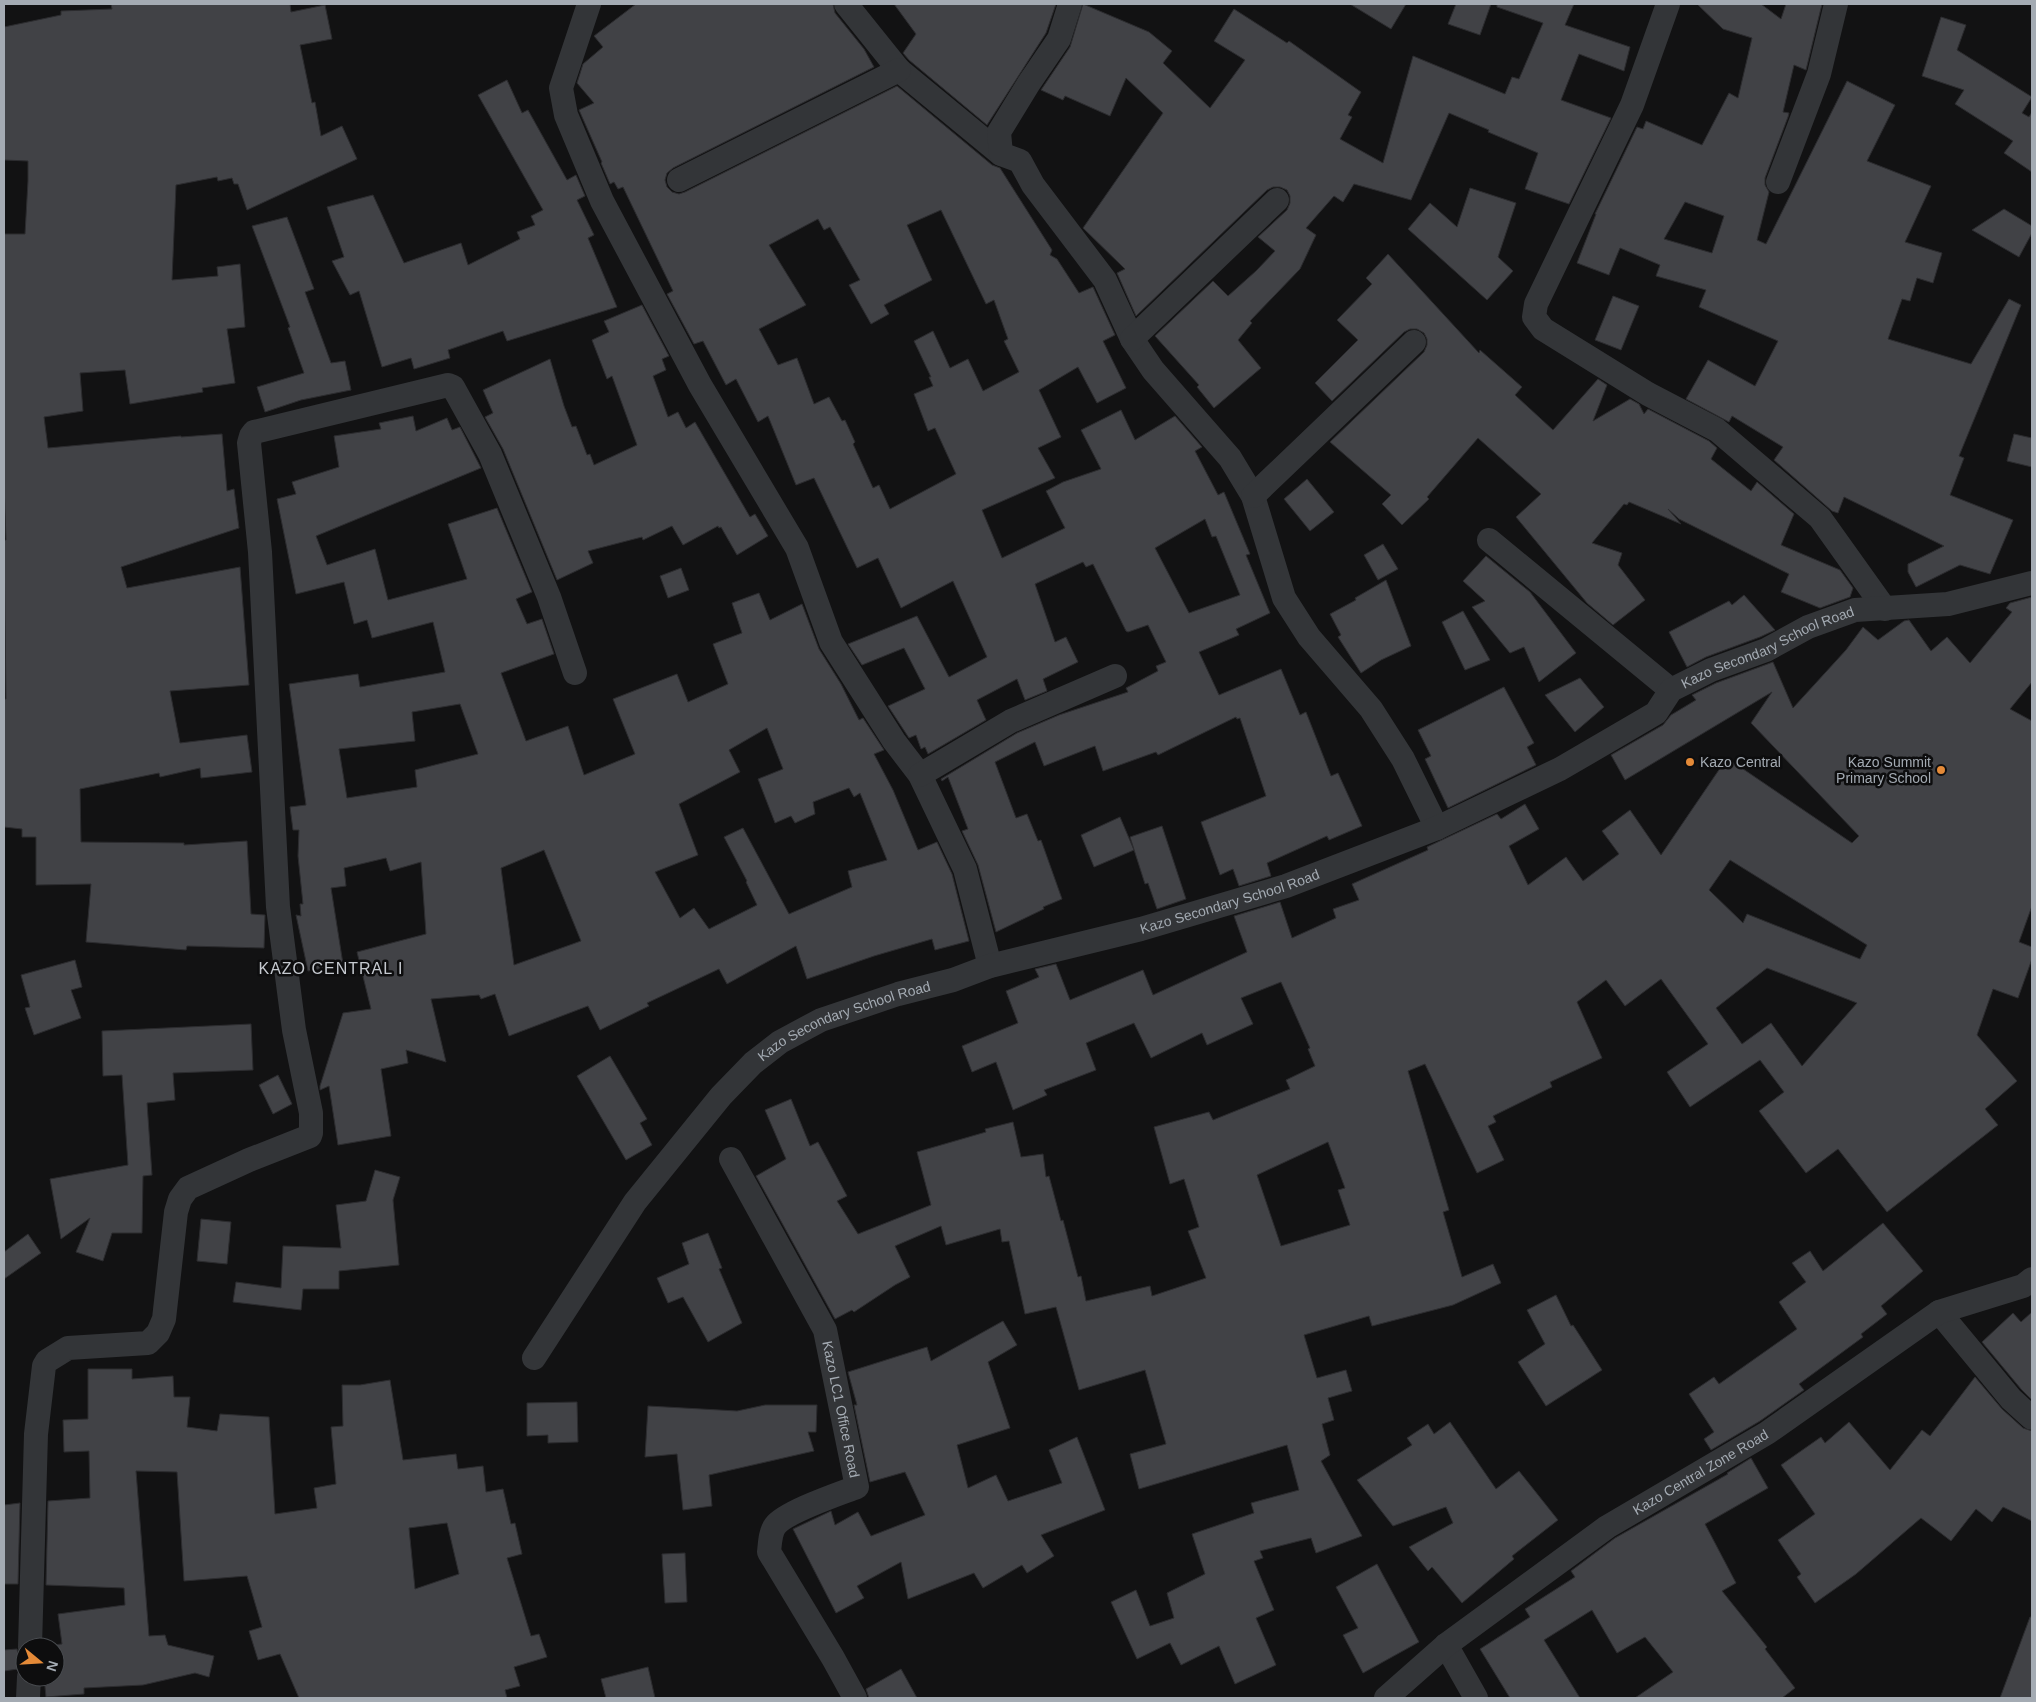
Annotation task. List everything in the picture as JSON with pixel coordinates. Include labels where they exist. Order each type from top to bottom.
[{"type":"street","points":[[588,4],[562,88],[566,115],[602,201],[700,385],[797,548],[831,642],[894,741],[920,775],[965,869],[990,966]]},
{"type":"street","points":[[846,4],[899,70],[1001,154],[1020,161],[1033,185],[1105,280],[1132,340],[1153,370],[1230,458],[1253,496],[1284,598],[1310,637],[1371,709],[1403,759],[1437,828]]},
{"type":"street","points":[[1001,154],[1000,132],[1059,38],[1070,4]]},
{"type":"street","points":[[1668,4],[1632,105],[1536,304],[1534,317],[1543,329],[1648,394],[1717,430],[1820,518],[1885,608]]},
{"type":"street","points":[[1778,182],[1819,74],[1836,4]]},
{"type":"street","points":[[679,180],[899,70]]},
{"type":"street","points":[[1132,340],[1277,200]]},
{"type":"street","points":[[1253,496],[1414,342]]},
{"type":"street","points":[[30,1637],[36,1434],[44,1366],[47,1361],[68,1348],[148,1343],[158,1333],[164,1319],[176,1212],[180,1199],[188,1188],[249,1160],[310,1136],[311,1113],[294,1030],[278,907],[260,562],[249,443],[251,436],[254,432],[286,424],[448,385],[453,387],[490,454],[549,597],[575,674]]},
{"type":"street","points":[[1489,540],[1671,690]]},
{"type":"street","name":"Kazo Secondary School Road","points":[[534,1358],[635,1202],[722,1096],[753,1064],[780,1042],[821,1020],[898,994],[953,980],[990,966],[1141,929],[1286,886],[1437,828],[1560,769],[1648,718],[1656,713],[1671,690],[1711,670],[1766,650],[1808,627],[1855,610],[1948,604],[2032,583]]},
{"type":"street","points":[[920,775],[1011,721],[1115,676]]},
{"type":"street","name":"Kazo LC1 Office Road","points":[[731,1159],[825,1330],[857,1487],[786,1516],[775,1526],[770,1539],[769,1552],[855,1698]]},
{"type":"street","name":"Kazo Central Zone Road","points":[[1386,1698],[1446,1646],[1607,1527],[1767,1433],[1939,1312],[2023,1286],[2032,1279]]},
{"type":"street","points":[[1939,1312],[2011,1399],[2032,1418]]},
{"type":"street","points":[[1446,1646],[1476,1698]]},
{"type":"building","points":[[111,4],[290,4],[291,12],[325,5],[332,39],[300,45],[312,103],[315,102],[321,136],[342,126],[357,159],[247,210],[238,184],[234,184],[232,178],[218,181],[217,177],[176,185],[172,280],[218,276],[217,267],[240,264],[245,327],[227,329],[235,383],[202,388],[203,392],[130,404],[125,370],[80,373],[83,411],[44,417],[48,448],[222,434],[227,491],[234,489],[239,528],[121,567],[127,588],[240,567],[249,685],[170,691],[180,743],[247,735],[252,772],[201,778],[200,768],[160,777],[159,773],[80,789],[81,842],[184,843],[184,845],[247,841],[251,914],[265,915],[264,948],[187,946],[186,950],[86,942],[91,884],[36,885],[36,837],[22,837],[22,829],[4,827],[4,699],[6,699],[4,540],[6,540],[4,484],[4,234],[25,234],[28,161],[4,160],[4,27],[61,15],[61,11],[112,9]]},
{"type":"building","points":[[636,4],[833,4],[835,13],[864,49],[874,67],[673,168],[667,173],[665,180],[667,187],[672,192],[679,194],[685,192],[897,86],[992,165],[1000,168],[1052,250],[1050,255],[1057,259],[1079,293],[1093,287],[1115,335],[1103,341],[1126,388],[1097,403],[1078,367],[1039,390],[1061,437],[1038,448],[1055,478],[982,510],[1002,558],[1065,528],[1046,491],[1063,482],[1101,469],[1081,430],[1121,410],[1135,440],[1175,416],[1202,447],[1195,451],[1218,495],[1224,492],[1250,554],[1246,555],[1270,613],[1236,629],[1239,635],[1199,652],[1219,695],[1281,669],[1300,715],[1306,712],[1331,776],[1338,773],[1362,826],[1329,840],[1327,836],[1267,863],[1271,876],[1239,886],[1233,869],[1220,875],[1201,822],[1266,796],[1240,718],[1237,719],[1236,717],[1158,755],[1156,752],[1103,771],[1095,746],[1044,766],[1035,742],[995,762],[1016,818],[1027,814],[1038,841],[1041,840],[1062,899],[996,932],[978,865],[962,831],[968,829],[948,777],[942,781],[941,779],[1017,733],[1059,715],[1128,692],[1126,688],[1158,671],[1156,666],[1166,662],[1148,625],[1126,631],[1093,564],[1086,567],[1083,562],[1035,584],[1055,642],[1066,637],[1078,662],[1043,679],[1047,691],[1025,700],[1017,679],[977,700],[986,720],[928,754],[925,747],[921,749],[916,735],[909,738],[888,706],[925,689],[904,648],[862,665],[848,644],[917,616],[949,677],[987,657],[953,581],[901,608],[878,558],[857,568],[814,478],[796,485],[768,416],[758,422],[736,379],[726,385],[703,341],[694,344],[667,294],[673,291],[623,187],[618,189],[614,182],[610,184],[579,110],[594,103],[577,83],[583,64],[603,47],[594,36]],"holes":[[[941,210],[986,304],[994,300],[1008,339],[1004,341],[1019,372],[983,391],[968,359],[950,368],[933,331],[914,341],[931,377],[929,377],[933,386],[914,394],[928,431],[935,428],[956,474],[890,509],[879,485],[873,488],[853,444],[855,442],[845,420],[842,421],[829,397],[814,404],[797,358],[778,365],[759,329],[806,305],[769,245],[818,219],[824,230],[830,227],[860,280],[849,285],[871,324],[889,314],[884,305],[932,280],[907,225]],[[1205,519],[1212,537],[1216,536],[1240,595],[1189,613],[1155,548]]]},
{"type":"building","points":[[894,4],[1056,4],[1046,33],[987,125],[903,53],[916,34]]},
{"type":"building","points":[[1083,4],[1149,32],[1172,51],[1163,63],[1210,108],[1245,60],[1214,41],[1234,9],[1287,43],[1289,41],[1361,92],[1348,115],[1352,117],[1340,139],[1383,163],[1413,56],[1505,94],[1512,77],[1519,79],[1543,23],[1497,7],[1497,4],[1574,4],[1565,25],[1630,47],[1624,71],[1579,54],[1561,100],[1611,118],[1569,204],[1525,189],[1538,153],[1449,113],[1411,200],[1354,184],[1343,202],[1334,196],[1306,228],[1316,235],[1300,269],[1250,321],[1252,323],[1238,340],[1261,368],[1214,408],[1197,387],[1199,385],[1155,336],[1213,281],[1228,296],[1256,271],[1275,251],[1258,237],[1287,210],[1290,196],[1287,190],[1280,187],[1273,187],[1267,190],[1136,316],[1117,273],[1125,269],[1083,228],[1163,113],[1126,78],[1110,116],[1065,96],[1063,100],[1041,90],[1070,47]]},
{"type":"building","points":[[1350,4],[1406,4],[1391,29]]},
{"type":"building","points":[[1456,4],[1491,4],[1480,35],[1448,24]]},
{"type":"building","points":[[1697,4],[1761,4],[1781,19],[1786,4],[1822,4],[1806,70],[1794,65],[1783,112],[1789,113],[1765,178],[1765,185],[1769,192],[1757,240],[1766,244],[1847,81],[1895,105],[1867,161],[1931,186],[1905,242],[1942,253],[1933,283],[1917,278],[1910,301],[1902,299],[1888,339],[1971,364],[2009,299],[2021,305],[1959,456],[1964,458],[1950,495],[2013,520],[1990,574],[1960,565],[1916,587],[1908,572],[1908,564],[1944,546],[1844,497],[1838,513],[1832,511],[1774,460],[1783,447],[1732,416],[1729,422],[1686,399],[1708,360],[1755,386],[1778,341],[1699,307],[1706,290],[1656,276],[1660,265],[1620,248],[1609,275],[1577,263],[1595,214],[1637,127],[1643,129],[1646,121],[1702,145],[1729,93],[1738,98],[1752,38],[1723,29]],"holes":[[[1685,202],[1724,216],[1712,253],[1664,239]]]},
{"type":"building","points":[[1941,17],[1966,25],[1957,50],[2032,97],[2022,113],[2029,117],[2032,112],[2032,172],[2004,153],[2013,141],[1955,104],[1964,90],[1922,76]]},
{"type":"building","points":[[507,80],[522,113],[528,110],[567,180],[576,175],[585,196],[577,200],[594,235],[588,238],[617,307],[507,341],[503,331],[448,350],[450,358],[414,369],[411,358],[382,367],[359,291],[350,295],[332,261],[344,257],[327,207],[373,195],[404,263],[461,243],[468,265],[520,239],[517,232],[535,225],[531,216],[543,210],[478,95]]},
{"type":"building","points":[[1470,188],[1516,203],[1498,257],[1513,271],[1487,300],[1408,229],[1430,203],[1457,227]]},
{"type":"building","points":[[2004,209],[2032,226],[2032,233],[2019,257],[1972,230]]},
{"type":"building","points":[[287,217],[314,289],[305,292],[331,363],[345,361],[351,390],[301,400],[265,412],[257,387],[304,373],[288,328],[290,327],[252,226]]},
{"type":"building","points":[[1388,254],[1479,353],[1480,350],[1522,387],[1515,395],[1553,430],[1598,379],[1607,385],[1593,421],[1630,399],[1639,404],[1644,414],[1648,409],[1709,441],[1717,448],[1711,459],[1751,491],[1757,482],[1794,514],[1781,545],[1840,570],[1853,588],[1850,597],[1820,608],[1781,592],[1789,574],[1679,519],[1668,509],[1681,524],[1629,502],[1627,505],[1624,504],[1592,543],[1622,553],[1618,565],[1645,600],[1613,625],[1587,603],[1516,517],[1541,494],[1478,438],[1427,497],[1429,499],[1402,525],[1382,504],[1391,495],[1330,442],[1424,352],[1427,339],[1424,333],[1417,329],[1410,329],[1404,332],[1332,401],[1315,383],[1358,340],[1337,320],[1372,284],[1366,278]]},
{"type":"building","points":[[1613,296],[1639,306],[1621,350],[1595,340]]},
{"type":"building","points":[[642,305],[669,356],[662,359],[666,370],[653,376],[668,417],[678,412],[686,428],[695,422],[750,517],[755,514],[768,536],[737,555],[721,527],[719,528],[718,526],[683,545],[672,526],[643,540],[642,537],[588,551],[593,563],[557,580],[503,449],[485,417],[493,413],[483,390],[550,359],[572,427],[576,426],[587,455],[590,454],[594,465],[637,445],[612,376],[607,379],[592,340],[609,332],[604,321]]},
{"type":"building","points":[[413,416],[416,431],[447,418],[452,430],[460,427],[481,468],[316,536],[327,565],[375,549],[388,600],[467,579],[448,524],[497,508],[532,592],[516,599],[527,624],[542,619],[554,654],[501,673],[526,741],[568,726],[584,775],[635,754],[613,699],[677,674],[688,702],[728,684],[713,644],[742,633],[732,603],[759,593],[770,620],[802,604],[819,649],[841,684],[859,720],[863,718],[884,750],[874,754],[893,790],[918,850],[937,842],[952,874],[969,941],[935,950],[932,939],[807,979],[796,946],[727,984],[719,969],[647,1003],[649,1006],[600,1030],[588,1006],[509,1036],[495,994],[481,999],[479,995],[431,999],[446,1062],[406,1050],[408,1063],[381,1069],[391,1136],[338,1145],[329,1086],[320,1090],[320,1086],[343,1013],[371,1009],[357,952],[426,934],[421,862],[390,871],[386,858],[344,868],[346,886],[331,888],[343,964],[308,971],[296,915],[301,916],[300,904],[303,904],[298,856],[299,830],[293,830],[290,807],[306,805],[289,684],[358,674],[360,687],[445,672],[433,622],[372,638],[367,620],[354,624],[344,582],[296,594],[277,499],[296,494],[292,482],[339,467],[334,436],[381,429],[379,423]],"holes":[[[460,704],[478,754],[415,770],[417,787],[347,798],[339,749],[415,741],[412,712]],[[767,728],[783,769],[758,779],[775,823],[791,816],[795,823],[815,814],[813,802],[849,788],[854,797],[860,793],[887,860],[848,871],[852,887],[789,914],[743,828],[724,837],[757,905],[709,929],[694,908],[680,918],[655,872],[698,855],[679,804],[740,772],[729,750]],[[544,850],[581,941],[514,965],[501,868]]]},
{"type":"building","points":[[2014,434],[2032,438],[2032,467],[2007,461]]},
{"type":"building","points":[[1307,479],[1334,512],[1310,531],[1284,499]]},
{"type":"building","points":[[1383,544],[1398,569],[1378,580],[1364,555]]},
{"type":"building","points":[[1486,556],[1530,592],[1576,653],[1539,682],[1524,647],[1510,653],[1472,607],[1485,601],[1463,581]]},
{"type":"building","points":[[681,568],[689,590],[668,598],[660,576]]},
{"type":"building","points":[[1386,580],[1411,646],[1381,660],[1361,673],[1338,637],[1341,635],[1330,614],[1356,600],[1355,598]]},
{"type":"building","points":[[1744,595],[1775,630],[1706,657],[1687,667],[1669,632],[1729,601],[1732,605]]},
{"type":"building","points":[[2032,597],[2032,682],[2010,709],[2032,721],[2032,906],[2019,942],[2032,947],[2032,959],[2018,998],[1993,989],[1977,1035],[2017,1081],[1985,1109],[1998,1125],[1887,1212],[1838,1149],[1806,1173],[1759,1111],[1784,1092],[1760,1060],[1690,1107],[1667,1072],[1708,1044],[1661,979],[1625,1006],[1606,980],[1577,1002],[1602,1058],[1550,1082],[1552,1087],[1493,1116],[1496,1122],[1488,1126],[1504,1160],[1477,1173],[1425,1064],[1408,1071],[1449,1210],[1443,1212],[1462,1277],[1493,1264],[1501,1283],[1453,1305],[1372,1326],[1369,1316],[1304,1335],[1317,1378],[1346,1370],[1352,1391],[1328,1398],[1334,1420],[1322,1424],[1330,1455],[1321,1461],[1362,1536],[1316,1553],[1311,1538],[1260,1551],[1263,1558],[1254,1561],[1274,1610],[1256,1618],[1276,1665],[1235,1684],[1219,1646],[1181,1665],[1170,1643],[1137,1659],[1111,1602],[1136,1590],[1150,1626],[1174,1618],[1167,1593],[1205,1574],[1192,1534],[1254,1513],[1251,1503],[1299,1490],[1287,1445],[1139,1489],[1130,1454],[1166,1444],[1145,1370],[1079,1390],[1056,1307],[1025,1314],[1009,1241],[1002,1242],[1000,1229],[946,1245],[941,1226],[895,1246],[910,1277],[854,1312],[852,1310],[835,1319],[756,1176],[786,1159],[765,1110],[791,1099],[810,1146],[818,1142],[847,1196],[837,1201],[858,1234],[931,1205],[917,1152],[986,1132],[985,1129],[1013,1122],[1021,1157],[1043,1154],[1046,1177],[1049,1176],[1078,1277],[1081,1276],[1086,1301],[1150,1286],[1152,1296],[1206,1278],[1188,1231],[1199,1227],[1184,1179],[1170,1184],[1154,1127],[1209,1112],[1213,1120],[1290,1089],[1286,1080],[1315,1066],[1308,1049],[1310,1048],[1281,982],[1241,998],[1253,1024],[1207,1045],[1202,1033],[1151,1058],[1134,1023],[1086,1043],[1096,1070],[1044,1090],[1047,1095],[1013,1110],[996,1062],[972,1072],[962,1046],[1018,1023],[1006,991],[1039,977],[1035,969],[1056,964],[1070,1000],[1143,970],[1153,995],[1247,952],[1234,916],[1280,902],[1292,938],[1336,918],[1333,909],[1359,900],[1352,884],[1428,850],[1427,847],[1497,814],[1501,819],[1525,804],[1539,829],[1509,846],[1528,885],[1566,857],[1583,881],[1619,854],[1602,831],[1630,810],[1661,855],[1727,758],[1852,843],[1859,836],[1751,723],[1772,692],[1625,780],[1611,755],[1663,725],[1671,715],[1696,700],[1692,695],[1716,683],[1773,662],[1793,708],[1846,650],[1863,627],[1878,640],[1904,621],[1909,620],[1931,651],[1947,637],[1970,663],[2012,612],[2006,608],[2010,603]],"holes":[[[1730,860],[1867,945],[1860,959],[1747,914],[1743,923],[1709,890]],[[1767,968],[1857,1003],[1802,1066],[1771,1023],[1742,1044],[1716,1008]],[[1328,1142],[1345,1188],[1338,1190],[1350,1225],[1281,1246],[1257,1175]]]},
{"type":"building","points":[[1463,611],[1490,660],[1465,670],[1442,622]]},
{"type":"building","points":[[1580,678],[1604,707],[1575,732],[1545,695]]},
{"type":"building","points":[[1504,687],[1534,743],[1527,747],[1536,765],[1448,808],[1425,759],[1431,756],[1418,730]]},
{"type":"building","points":[[1120,817],[1134,850],[1094,867],[1081,835]]},
{"type":"building","points":[[1162,826],[1186,899],[1157,909],[1148,883],[1145,884],[1130,837]]},
{"type":"building","points":[[75,960],[82,987],[71,990],[81,1018],[34,1035],[25,1008],[30,1007],[21,975]]},
{"type":"building","points":[[251,1024],[253,1070],[173,1073],[175,1100],[147,1103],[152,1175],[143,1176],[142,1233],[112,1233],[103,1261],[76,1252],[90,1218],[61,1239],[50,1179],[128,1165],[122,1075],[103,1076],[102,1031]]},
{"type":"building","points":[[610,1056],[647,1119],[640,1123],[652,1145],[626,1160],[577,1076]]},
{"type":"building","points":[[278,1075],[292,1104],[273,1114],[259,1085]]},
{"type":"building","points":[[375,1170],[400,1177],[393,1200],[399,1265],[339,1271],[339,1289],[303,1289],[301,1310],[233,1302],[236,1282],[281,1288],[283,1246],[341,1248],[336,1205],[366,1201]]},
{"type":"building","points":[[201,1219],[231,1222],[227,1264],[197,1261]]},
{"type":"building","points":[[1883,1223],[1923,1271],[1881,1306],[1887,1314],[1861,1334],[1863,1337],[1799,1384],[1804,1390],[1760,1421],[1711,1450],[1704,1439],[1714,1432],[1689,1394],[1714,1377],[1719,1384],[1797,1329],[1779,1302],[1806,1282],[1792,1263],[1810,1251],[1823,1271]]},
{"type":"building","points":[[708,1233],[722,1268],[719,1269],[742,1323],[708,1342],[683,1297],[668,1303],[657,1278],[689,1264],[682,1243]]},
{"type":"building","points":[[28,1234],[41,1253],[4,1279],[4,1252]]},
{"type":"building","points":[[1556,1295],[1571,1326],[1573,1325],[1602,1370],[1546,1406],[1518,1362],[1545,1344],[1527,1310]]},
{"type":"building","points":[[2032,1312],[2032,1400],[1982,1342],[2013,1313],[2021,1322]]},
{"type":"building","points":[[1003,1321],[1017,1345],[988,1362],[1010,1428],[957,1445],[968,1488],[996,1475],[1008,1501],[1062,1483],[1049,1450],[1077,1437],[1105,1510],[1041,1535],[1054,1556],[1027,1573],[1022,1565],[983,1588],[974,1573],[908,1599],[901,1562],[857,1586],[864,1598],[836,1613],[793,1529],[831,1511],[835,1525],[858,1512],[871,1536],[925,1515],[905,1472],[870,1482],[854,1405],[857,1405],[848,1372],[927,1347],[931,1361]]},
{"type":"building","points":[[88,1369],[132,1369],[132,1379],[173,1376],[174,1397],[190,1397],[187,1427],[217,1431],[220,1414],[269,1417],[275,1514],[317,1508],[314,1488],[336,1484],[331,1427],[343,1426],[342,1385],[360,1385],[390,1380],[403,1460],[456,1454],[458,1469],[483,1466],[486,1492],[503,1489],[511,1524],[515,1523],[522,1554],[507,1558],[531,1636],[539,1634],[547,1657],[514,1667],[520,1686],[505,1690],[507,1698],[299,1698],[280,1654],[258,1660],[249,1631],[262,1627],[247,1576],[184,1581],[177,1472],[136,1471],[149,1636],[165,1635],[168,1645],[214,1656],[209,1677],[195,1673],[143,1685],[84,1688],[84,1694],[46,1697],[45,1687],[65,1687],[65,1637],[61,1637],[58,1614],[125,1605],[124,1588],[46,1585],[48,1501],[90,1498],[89,1451],[64,1452],[63,1420],[88,1419]],"holes":[[[447,1523],[459,1574],[415,1589],[409,1528]]]},
{"type":"building","points":[[1975,1377],[2002,1409],[2023,1428],[2032,1431],[2032,1521],[2003,1507],[1992,1522],[1976,1509],[1951,1541],[1921,1518],[1856,1574],[1815,1603],[1797,1577],[1801,1574],[1778,1540],[1815,1514],[1781,1465],[1821,1437],[1825,1443],[1849,1422],[1890,1470],[1922,1430],[1930,1436]]},
{"type":"building","points":[[577,1402],[578,1442],[548,1443],[548,1435],[527,1436],[527,1403]]},
{"type":"building","points":[[765,1405],[817,1405],[816,1432],[808,1432],[814,1451],[709,1475],[712,1506],[683,1510],[677,1454],[645,1457],[648,1406],[737,1411]]},
{"type":"building","points":[[1450,1422],[1496,1489],[1519,1471],[1558,1520],[1512,1556],[1514,1559],[1462,1603],[1432,1567],[1428,1571],[1409,1547],[1453,1523],[1446,1507],[1393,1526],[1357,1480],[1412,1445],[1407,1438],[1428,1424],[1434,1434]]},
{"type":"building","points":[[1751,1458],[1768,1488],[1705,1524],[1736,1583],[1722,1591],[1767,1647],[1765,1649],[1795,1688],[1782,1698],[1635,1698],[1673,1672],[1645,1637],[1617,1653],[1592,1610],[1544,1640],[1580,1698],[1510,1698],[1480,1649],[1530,1617],[1525,1609],[1575,1577],[1571,1571],[1615,1538],[1728,1474]]},
{"type":"building","points":[[20,1503],[18,1584],[4,1584],[4,1505]]},
{"type":"building","points":[[685,1553],[687,1602],[665,1603],[662,1554]]},
{"type":"building","points":[[1377,1564],[1419,1642],[1363,1673],[1343,1635],[1358,1628],[1336,1587]]},
{"type":"building","points":[[2030,1617],[2032,1617],[2032,1698],[2000,1698]]},
{"type":"building","points":[[15,1649],[15,1669],[4,1671],[4,1650]]},
{"type":"building","points":[[648,1667],[655,1698],[606,1698],[601,1679]]},
{"type":"building","points":[[901,1669],[917,1698],[869,1698],[866,1689]]},
{"type":"place","name":"Kazo Central","points":[[1690,762]]},
{"type":"place","name":"Kazo Summit Primary School","points":[[1941,770]]},
{"type":"district","name":"KAZO CENTRAL I","points":[[331,968]]}]
